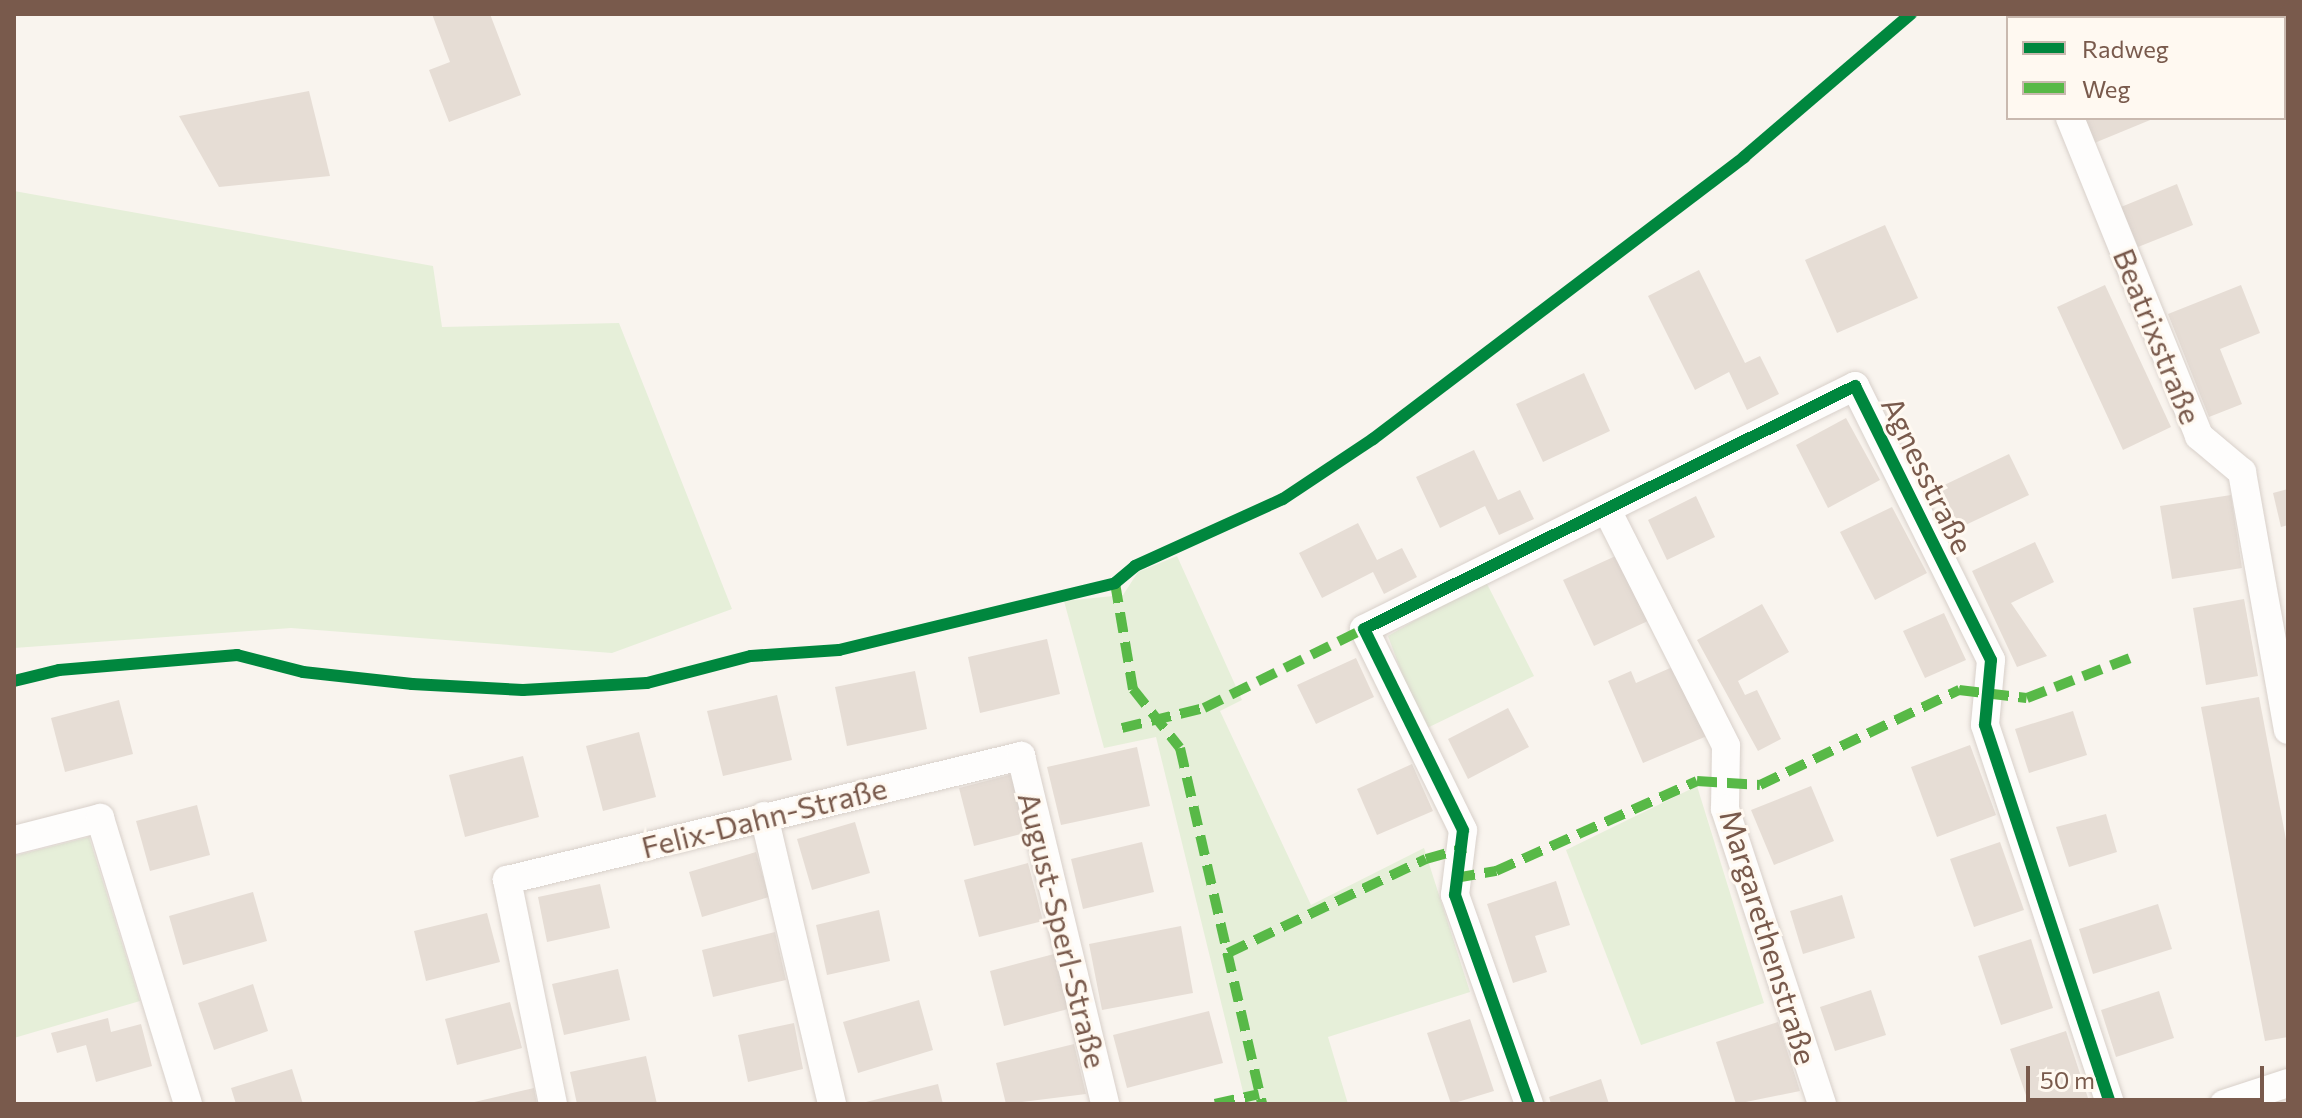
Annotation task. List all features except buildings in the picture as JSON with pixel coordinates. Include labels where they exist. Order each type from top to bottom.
[{"type":"street","name":"Beatrixstraße","points":[[2071,120],[2199,436],[2242,472],[2288,730]]},
{"type":"street","name":"Agnesstraße","points":[[1529,1104],[1455,895],[1463,830],[1364,629],[1855,386],[1991,660],[1985,725],[2110,1104]]},
{"type":"street","name":"Margarethenstraße","points":[[1607,510],[1726,746],[1725,809],[1822,1104]]},
{"type":"street","name":"Felix-Dahn-Straße","points":[[553,1104],[507,880],[1021,756]]},
{"type":"street","name":"August-Sperl-Straße","points":[[1021,756],[1105,1104]]},
{"type":"street","points":[[764,816],[832,1104]]},
{"type":"street","points":[[14,840],[100,818],[188,1104]]},
{"type":"street","points":[[2224,1104],[2288,1083]]},
{"type":"green space","points":[[14,191],[433,266],[442,327],[619,323],[732,609],[612,653],[291,628],[14,648]]},
{"type":"green space","points":[[1177,556],[1242,700],[1220,711],[1311,905],[1424,848],[1470,992],[1328,1037],[1348,1104],[1246,1104],[1156,737],[1104,748],[1064,601],[1123,595],[1138,572]]},
{"type":"green space","points":[[1485,580],[1534,676],[1423,730],[1388,636]]},
{"type":"green space","points":[[1697,786],[1764,1003],[1641,1045],[1566,850]]},
{"type":"green space","points":[[89,837],[140,1001],[14,1038],[14,856]]},
{"type":"marked path","points":[[1115,583],[1133,689],[1180,748],[1262,1104]]},
{"type":"marked path","points":[[1122,728],[1204,708],[1364,629]]},
{"type":"marked path","points":[[1455,878],[1496,871],[1697,781],[1760,785],[1959,690],[2027,698],[2138,655]]},
{"type":"marked path","points":[[1228,953],[1426,859],[1465,848]]},
{"type":"marked path","points":[[1215,1104],[1259,1094]]},
{"type":"cycle path","points":[[14,681],[59,670],[237,655],[303,672],[412,684],[523,690],[647,683],[751,656],[839,650],[1115,583],[1135,566],[1283,499],[1373,439],[1744,157],[1911,14]]},
{"type":"cycle path","points":[[1529,1104],[1455,895],[1463,830],[1364,629],[1855,386],[1991,660],[1985,725],[2110,1104]]}]
